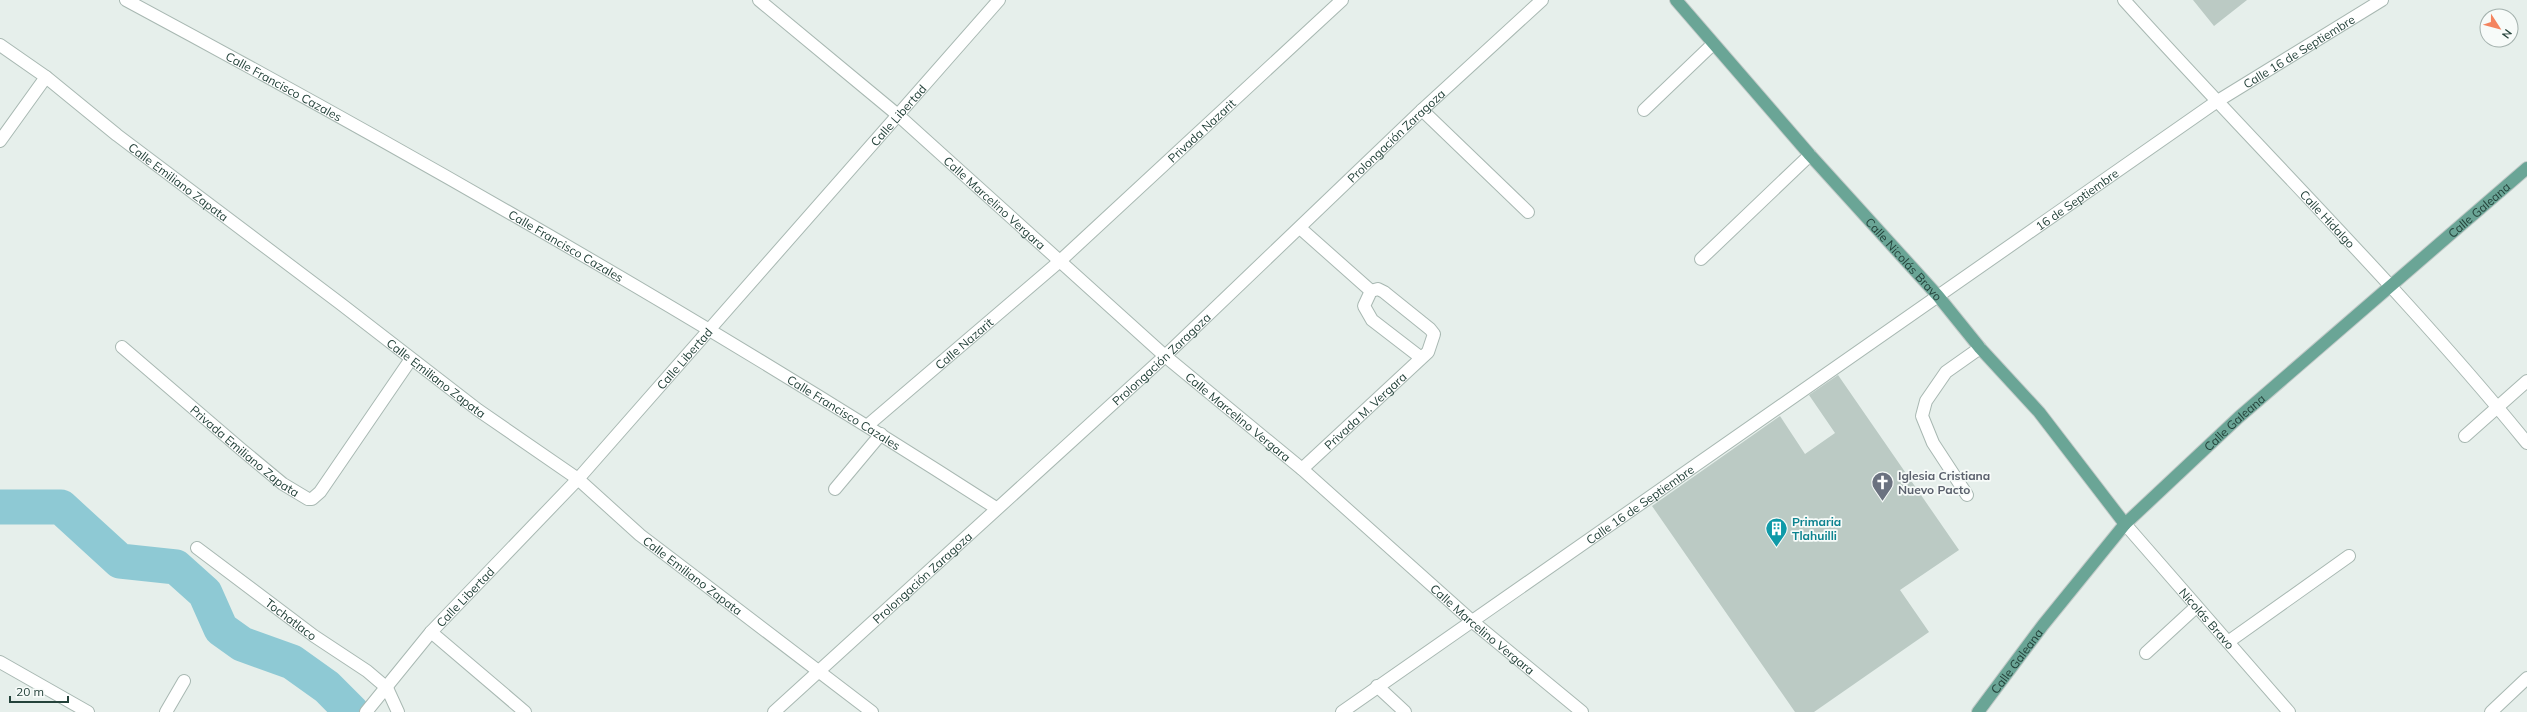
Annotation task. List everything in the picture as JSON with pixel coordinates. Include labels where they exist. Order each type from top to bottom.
[{"type":"main road","name":"Calle Nicolás Bravo","points":[[1676,0],[1810,155],[1938,296],[1980,348],[2039,412],[2125,524]]},
{"type":"main road","name":"Calle Galeana","points":[[1978,712],[2043,625],[2125,524],[2239,417],[2527,168]]},
{"type":"street","name":"Calle Francisco Cazales","points":[[126,0],[273,79],[710,329],[868,425],[996,508]]},
{"type":"street","name":"Calle Marcelino Vergara","points":[[759,0],[899,116],[1165,356],[1302,469],[1473,622],[1582,712]]},
{"type":"street","name":"Calle Libertad","points":[[366,712],[431,632],[578,480],[899,116],[999,0]]},
{"type":"street","name":"Privada Nazarit","points":[[1060,261],[1342,0]]},
{"type":"street","name":"Prolongación Zaragoza","points":[[774,712],[818,669],[1165,356],[1422,110],[1542,0]]},
{"type":"street","name":"Calle Hidalgo","points":[[2124,0],[2216,102],[2390,285],[2527,442]]},
{"type":"street","name":"Calle 16 de Septiembre","points":[[2216,102],[2382,0]]},
{"type":"street","points":[[1644,110],[1714,44]]},
{"type":"street","name":"Calle Emiliano Zapata","points":[[0,45],[46,77],[117,135],[478,410],[578,480],[640,535],[818,669],[872,712]]},
{"type":"street","points":[[0,141],[46,77]]},
{"type":"street","name":"16 de Septiembre","points":[[1938,296],[2216,102]]},
{"type":"street","points":[[1422,110],[1528,212]]},
{"type":"street","points":[[1701,259],[1810,155]]},
{"type":"street","points":[[1300,228],[1368,295]]},
{"type":"street","name":"Calle Nazarit","points":[[868,425],[1060,261]]},
{"type":"street","points":[[1378,289],[1384,292],[1430,329],[1434,339],[1424,355],[1372,320],[1366,311],[1368,295],[1378,289]]},
{"type":"street","name":"Calle 16 de Septiembre","points":[[1342,712],[1377,686],[1473,622],[1938,296]]},
{"type":"street","name":"Privada Emiliano Zapata","points":[[122,347],[283,484],[308,499],[317,496],[320,492],[411,358]]},
{"type":"street","points":[[1967,494],[1933,443],[1922,416],[1929,394],[1946,372],[1980,348]]},
{"type":"street","name":"Privada M. Vergara","points":[[1302,469],[1424,355]]},
{"type":"street","points":[[2465,436],[2497,406],[2527,381]]},
{"type":"street","points":[[835,489],[881,434]]},
{"type":"street","name":"Nicolás Bravo","points":[[2125,524],[2289,712]]},
{"type":"street","name":"Tochatlaco","points":[[197,548],[387,688]]},
{"type":"street","points":[[2228,642],[2349,556]]},
{"type":"street","points":[[2146,653],[2196,607]]},
{"type":"street","points":[[431,632],[525,712]]},
{"type":"street","points":[[0,662],[88,712]]},
{"type":"street","points":[[2491,712],[2527,678]]},
{"type":"street","points":[[166,712],[184,681]]},
{"type":"street","points":[[1377,686],[1405,712]]},
{"type":"street","points":[[387,688],[398,712]]},
{"type":"building","points":[[2193,0],[2247,0],[2214,26]]},
{"type":"building","name":"Primaria Tlahuilli","points":[[1838,375],[1959,550],[1900,590],[1929,632],[1814,712],[1795,712],[1652,506],[1780,416],[1805,454],[1835,433],[1809,395]]},
{"type":"waterway","points":[[0,507],[61,507],[120,561],[176,567],[205,593],[221,629],[242,644],[292,662],[327,687],[352,712]]},
{"type":"place","name":"Iglesia Cristiana Nuevo Pacto","points":[[1882,502]]},
{"type":"place","name":"Primaria Tlahuilli","points":[[1776,548]]}]
